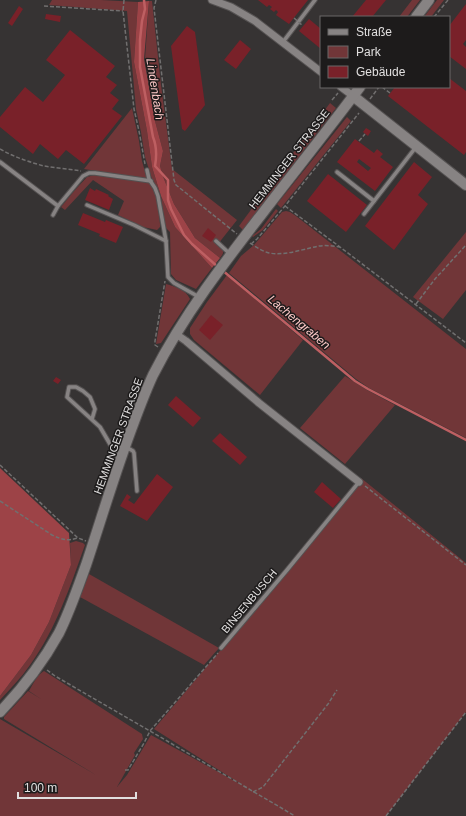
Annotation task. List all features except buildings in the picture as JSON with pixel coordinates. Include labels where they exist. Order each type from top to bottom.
[{"type":"main road","points":[[417,16],[429,0]]},
{"type":"main road","name":"HEMMINGER STRASSE","points":[[0,712],[40,664],[59,632],[73,601],[121,457],[145,394],[153,375],[176,334],[229,257],[247,241],[359,88]]},
{"type":"main road","points":[[353,96],[466,184]]},
{"type":"street","points":[[212,0],[230,7],[255,21],[320,71]]},
{"type":"street","points":[[341,88],[353,96]]},
{"type":"street","points":[[176,334],[259,403],[359,482]]},
{"type":"lane","points":[[283,42],[316,0]]},
{"type":"lane","points":[[364,214],[416,146]]},
{"type":"lane","points":[[0,162],[58,206]]},
{"type":"lane","points":[[147,170],[158,196],[166,241],[168,276],[174,283],[200,298]]},
{"type":"lane","points":[[337,172],[374,201]]},
{"type":"lane","points":[[52,215],[82,176],[89,173],[151,181]]},
{"type":"lane","points":[[87,205],[134,225],[166,241]]},
{"type":"lane","points":[[216,241],[229,257]]},
{"type":"lane","points":[[92,419],[94,409],[90,397],[76,386],[69,387],[67,397],[100,427],[117,456],[121,457]]},
{"type":"lane","points":[[125,446],[134,453],[137,491]]},
{"type":"lane","name":"BINSENBUSCH","points":[[221,648],[359,482]]},
{"type":"path","points":[[124,0],[134,109],[147,170]]},
{"type":"path","points":[[156,0],[154,8],[174,180],[176,185],[258,249],[276,254],[323,246],[340,247]]},
{"type":"path","points":[[435,16],[448,0]]},
{"type":"path","points":[[44,6],[124,11]]},
{"type":"path","points":[[294,18],[303,26]]},
{"type":"path","points":[[247,241],[257,239],[380,88]]},
{"type":"path","points":[[382,88],[390,93]]},
{"type":"path","points":[[359,141],[365,134]]},
{"type":"path","points":[[0,149],[22,159],[45,166],[95,173]]},
{"type":"path","points":[[285,206],[466,343]]},
{"type":"path","points":[[416,304],[466,245]]},
{"type":"path","points":[[160,349],[155,345],[155,341],[165,282],[168,276]]},
{"type":"path","points":[[0,465],[78,538],[93,544]]},
{"type":"path","points":[[359,482],[466,565]]},
{"type":"path","points":[[0,501],[52,535],[68,540],[78,538]]},
{"type":"path","name":"BINSENBUSCH","points":[[125,770],[128,770],[150,731],[221,648]]},
{"type":"path","points":[[53,674],[295,816]]},
{"type":"path","points":[[253,792],[263,787],[268,781],[328,704],[337,690]]},
{"type":"path","points":[[386,816],[466,712]]},
{"type":"green space","points":[[52,0],[138,2],[134,62],[152,167],[161,196],[152,179],[145,157],[136,109],[127,11],[49,5]]},
{"type":"green space","points":[[412,0],[420,0],[408,16],[400,16]]},
{"type":"green space","points":[[437,0],[444,0],[432,16],[425,16]]},
{"type":"green space","points":[[149,1],[152,1],[172,169],[237,220],[218,244],[223,251],[220,258],[195,238],[174,204],[160,166],[163,151],[155,121],[145,59]]},
{"type":"green space","points":[[330,103],[336,108],[243,230],[239,226]]},
{"type":"green space","points":[[132,108],[147,179],[84,169]]},
{"type":"green space","points":[[347,117],[351,121],[281,208],[277,204]]},
{"type":"green space","points":[[94,175],[150,183],[157,197],[160,227],[157,230],[143,227],[118,215],[124,201],[93,180],[65,210],[61,207],[87,177]]},
{"type":"green space","points":[[161,196],[175,227],[212,268],[196,289],[176,280],[171,274],[170,232],[165,227]]},
{"type":"green space","points":[[276,209],[278,211],[263,230],[253,237],[252,236],[261,229]]},
{"type":"green space","points":[[286,211],[296,216],[466,349],[466,438],[369,388],[356,379],[229,273],[241,256],[254,245],[282,212]]},
{"type":"green space","points":[[466,232],[466,290],[443,319],[413,297]]},
{"type":"green space","points":[[227,275],[303,340],[260,395],[194,340],[190,334],[190,328]]},
{"type":"green space","points":[[166,284],[177,287],[190,299],[161,343],[156,344]]},
{"type":"green space","points":[[345,376],[395,405],[345,464],[300,428]]},
{"type":"green space","points":[[361,478],[466,563],[466,712],[386,816],[0,816],[0,719],[96,775],[4,719],[4,717],[28,691],[41,699],[29,691],[37,677],[44,671],[142,734],[143,739],[134,753],[135,755],[117,787],[127,775],[151,735],[244,786],[154,729],[288,570]]},
{"type":"green space","points":[[76,541],[85,545],[68,592],[55,622],[30,665],[0,700],[0,696],[31,655],[49,622],[71,565],[70,543]]},
{"type":"green space","points":[[89,574],[219,648],[204,665],[80,597]]},
{"type":"shaded area","points":[[149,1],[144,59],[155,121],[163,151],[160,166],[174,204],[195,238],[220,258],[212,268],[175,227],[161,196],[152,167],[134,62],[138,2]]},
{"type":"shaded area","points":[[0,468],[69,533],[71,565],[49,622],[31,655],[0,696]]},
{"type":"waterway","name":"Lindenbach","points":[[144,0],[145,9],[140,40],[140,67],[156,148],[155,166],[168,180],[168,200],[184,235],[218,267]]},
{"type":"waterway","name":"Lachengraben","points":[[222,270],[355,381],[466,440]]}]
